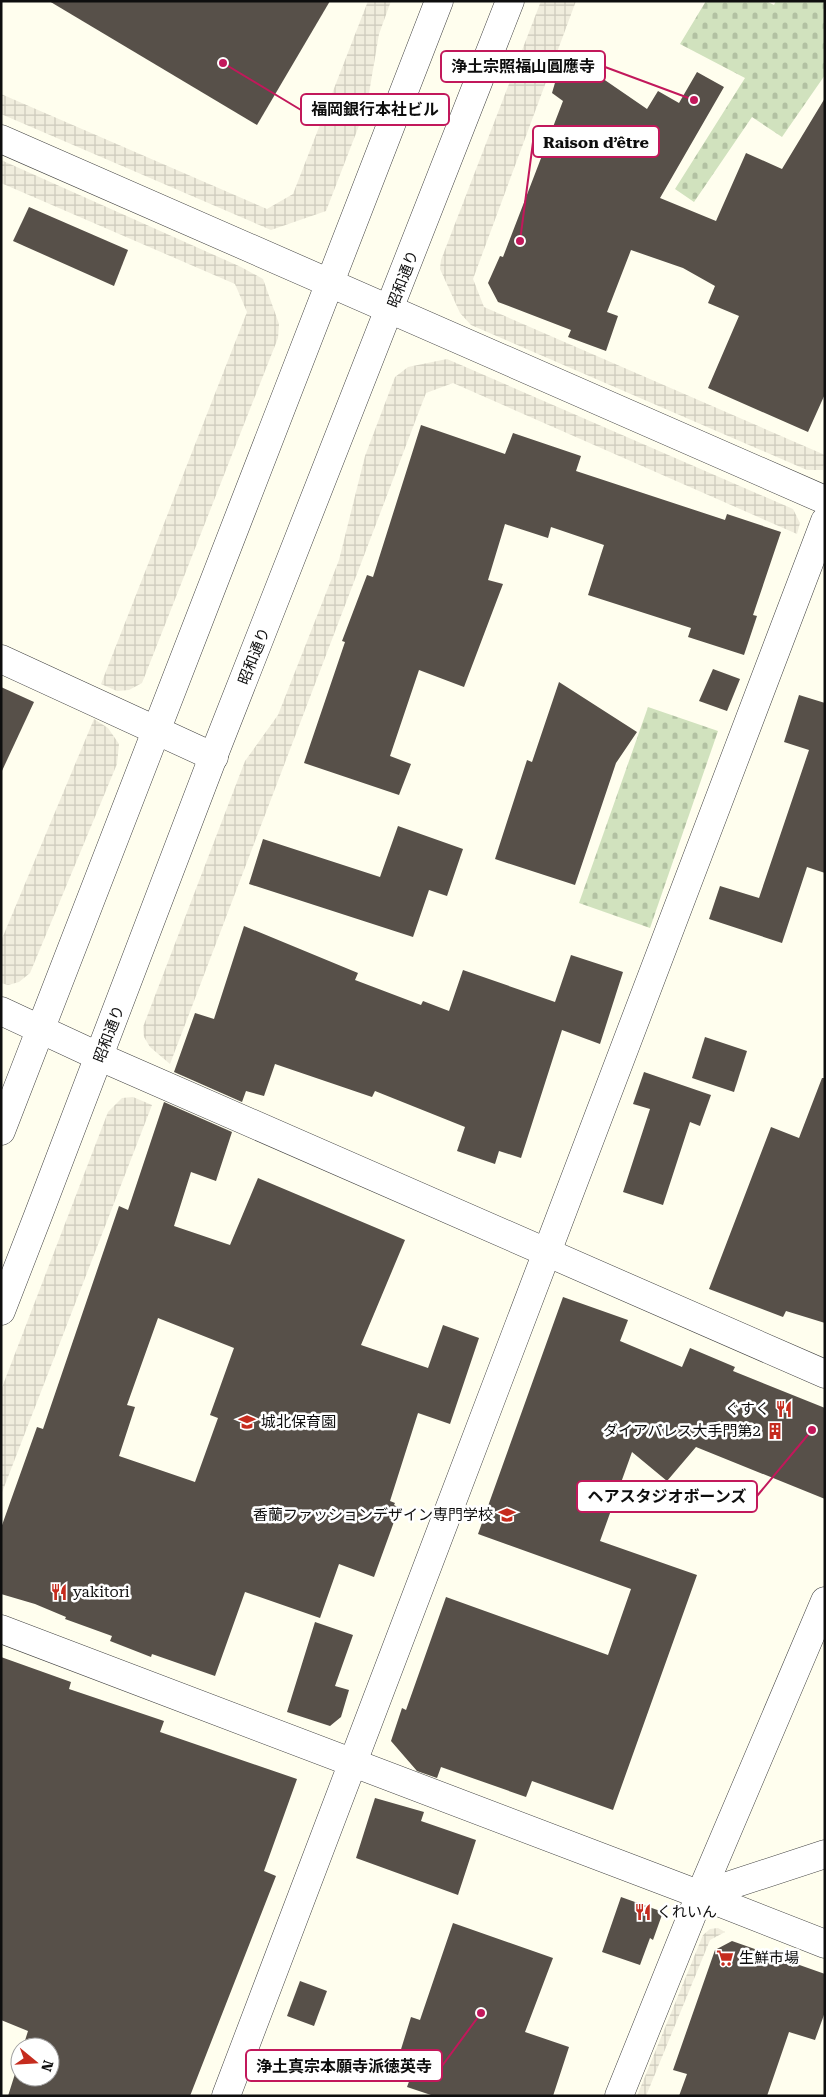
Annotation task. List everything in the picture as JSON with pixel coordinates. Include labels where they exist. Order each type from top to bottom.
[{"type":"street","points":[[1,1131],[439,1]]},
{"type":"street","name":"昭和通り","points":[[1,1311],[214,756],[391,310],[510,1]]},
{"type":"street","points":[[1,139],[825,500]]},
{"type":"street","points":[[226,2096],[825,521]]},
{"type":"street","points":[[1,659],[214,756]]},
{"type":"street","points":[[1,1011],[100,1057],[825,1374]]},
{"type":"street","points":[[619,2096],[700,1895],[825,1600]]},
{"type":"street","points":[[1,1629],[825,1944]]},
{"type":"street","points":[[700,1895],[825,1854]]},
{"type":"green space","points":[[706,1],[766,1],[774,5],[776,1],[825,1],[825,75],[782,137],[752,117],[694,202],[675,189],[745,78],[680,44]]},
{"type":"green space","points":[[648,707],[718,731],[650,928],[579,903]]},
{"type":"shaded area","points":[[368,1],[391,1],[379,34],[367,105],[326,211],[271,230],[1,114],[1,94],[267,209],[293,194]]},
{"type":"shaded area","points":[[541,1],[576,1],[473,279],[484,307],[825,455],[823,470],[807,470],[471,325],[460,313],[440,269],[441,260]]},
{"type":"shaded area","points":[[1,160],[241,267],[263,279],[279,324],[278,338],[142,683],[129,690],[117,691],[101,684],[247,312],[235,284],[1,183]]},
{"type":"shaded area","points":[[447,359],[793,509],[800,523],[797,534],[453,383],[426,393],[170,1064],[150,1047],[144,1037],[143,1027],[245,761],[278,715],[339,560],[365,456],[395,377],[408,367]]},
{"type":"shaded area","points":[[94,719],[108,728],[119,744],[117,764],[30,973],[19,982],[8,985],[1,983],[1,941]]},
{"type":"shaded area","points":[[133,1097],[152,1105],[1,1495],[1,1390],[108,1112],[122,1098]]},
{"type":"shaded area","points":[[718,1928],[725,1932],[710,1940],[646,2096],[637,2096],[703,1935],[710,1929]]},
{"type":"building","points":[[49,1],[330,1],[257,125]]},
{"type":"building","points":[[564,52],[647,109],[658,91],[679,103],[697,72],[724,87],[660,198],[716,221],[746,153],[782,169],[825,98],[825,394],[808,432],[708,388],[739,316],[708,303],[715,286],[683,268],[631,250],[607,312],[618,316],[606,351],[568,337],[571,330],[498,302],[488,283],[500,256],[503,257],[563,101],[552,93]]},
{"type":"building","points":[[29,207],[128,250],[114,286],[13,241]]},
{"type":"building","points":[[421,425],[505,454],[513,433],[581,456],[576,471],[725,520],[727,514],[781,532],[753,615],[757,616],[744,655],[688,637],[691,628],[588,595],[604,545],[551,527],[548,538],[505,524],[488,580],[503,584],[464,687],[419,670],[390,756],[411,764],[399,795],[304,763],[345,642],[342,641],[367,575],[373,577]]},
{"type":"building","points":[[713,669],[740,679],[727,711],[699,701]]},
{"type":"building","points":[[559,682],[637,732],[616,763],[575,885],[495,859],[527,760],[532,762]]},
{"type":"building","points":[[1,687],[34,702],[1,773]]},
{"type":"building","points":[[799,695],[825,703],[825,873],[807,867],[782,943],[709,919],[720,886],[759,898],[809,750],[784,742]]},
{"type":"building","points":[[398,826],[463,849],[447,896],[429,890],[413,937],[249,884],[263,839],[380,877]]},
{"type":"building","points":[[244,926],[358,973],[355,980],[421,1005],[423,1001],[449,1011],[463,970],[555,1002],[571,955],[623,972],[600,1044],[562,1030],[521,1158],[499,1151],[495,1164],[457,1151],[465,1127],[375,1091],[372,1097],[275,1064],[264,1096],[246,1091],[242,1102],[174,1072],[195,1013],[214,1019]]},
{"type":"building","points":[[705,1037],[747,1051],[734,1092],[692,1078]]},
{"type":"building","points":[[644,1072],[711,1095],[700,1126],[690,1122],[663,1205],[623,1192],[650,1109],[633,1104]]},
{"type":"building","points":[[822,1078],[825,1078],[825,1323],[786,1311],[783,1317],[709,1289],[771,1127],[799,1138]]},
{"type":"building","points":[[164,1102],[232,1132],[216,1181],[191,1172],[174,1226],[230,1245],[258,1178],[405,1240],[361,1345],[428,1368],[443,1325],[479,1338],[450,1424],[418,1413],[390,1501],[399,1508],[374,1577],[339,1564],[320,1618],[245,1592],[215,1676],[152,1654],[151,1657],[110,1641],[112,1636],[65,1619],[66,1617],[35,1604],[1,1594],[1,1528],[37,1427],[43,1429],[119,1206],[128,1210]],"holes":[[[158,1318],[234,1348],[210,1415],[218,1418],[195,1482],[119,1456],[135,1407],[127,1405]]]},
{"type":"building","points":[[563,1297],[628,1320],[620,1341],[682,1367],[690,1348],[735,1367],[733,1371],[825,1408],[825,1499],[696,1447],[667,1481],[632,1452],[600,1541],[697,1575],[613,1810],[532,1781],[526,1797],[441,1767],[437,1778],[417,1771],[391,1741],[402,1708],[406,1710],[446,1597],[608,1655],[631,1589],[478,1534]]},
{"type":"building","points":[[315,1622],[353,1635],[335,1686],[349,1690],[341,1717],[330,1726],[287,1712]]},
{"type":"building","points":[[1,1657],[71,1682],[69,1689],[164,1721],[160,1732],[297,1779],[264,1871],[276,1876],[190,2096],[8,2096],[11,2087],[60,2087],[60,2037],[26,2037],[28,2031],[1,2020]]},
{"type":"building","points":[[375,1798],[424,1812],[421,1821],[476,1840],[458,1895],[356,1858]]},
{"type":"building","points":[[621,1897],[663,1912],[653,1940],[650,1938],[640,1965],[602,1952]]},
{"type":"building","points":[[453,1923],[553,1958],[525,2032],[569,2047],[553,2096],[434,2096],[407,2087],[415,2065],[398,2059],[411,2017],[420,2020]]},
{"type":"building","points":[[732,1941],[825,1974],[825,2012],[815,2040],[789,2032],[767,2096],[679,2096],[687,2074],[673,2070],[715,1950]]},
{"type":"building","points":[[300,1981],[327,1991],[314,2026],[287,2016]]},
{"type":"place","name":"福岡銀行本社ビル","points":[[223,63]]},
{"type":"place","name":"浄土宗照福山圓應寺","points":[[694,100]]},
{"type":"place","name":"Raison d’être","points":[[520,241]]},
{"type":"place","name":"ぐすく","points":[[784,1409]]},
{"type":"place","name":"城北保育園","points":[[247,1422]]},
{"type":"place","name":"ヘアスタジオボーンズ","points":[[812,1430]]},
{"type":"place","name":"ダイアパレス大手門第2","points":[[775,1431]]},
{"type":"place","name":"香蘭ファッションデザイン専門学校","points":[[507,1515]]},
{"type":"place","name":"yakitori","points":[[59,1592]]},
{"type":"place","name":"くれいん","points":[[643,1912]]},
{"type":"place","name":"生鮮市場","points":[[725,1958]]},
{"type":"place","name":"浄土真宗本願寺派徳英寺","points":[[481,2013]]}]
